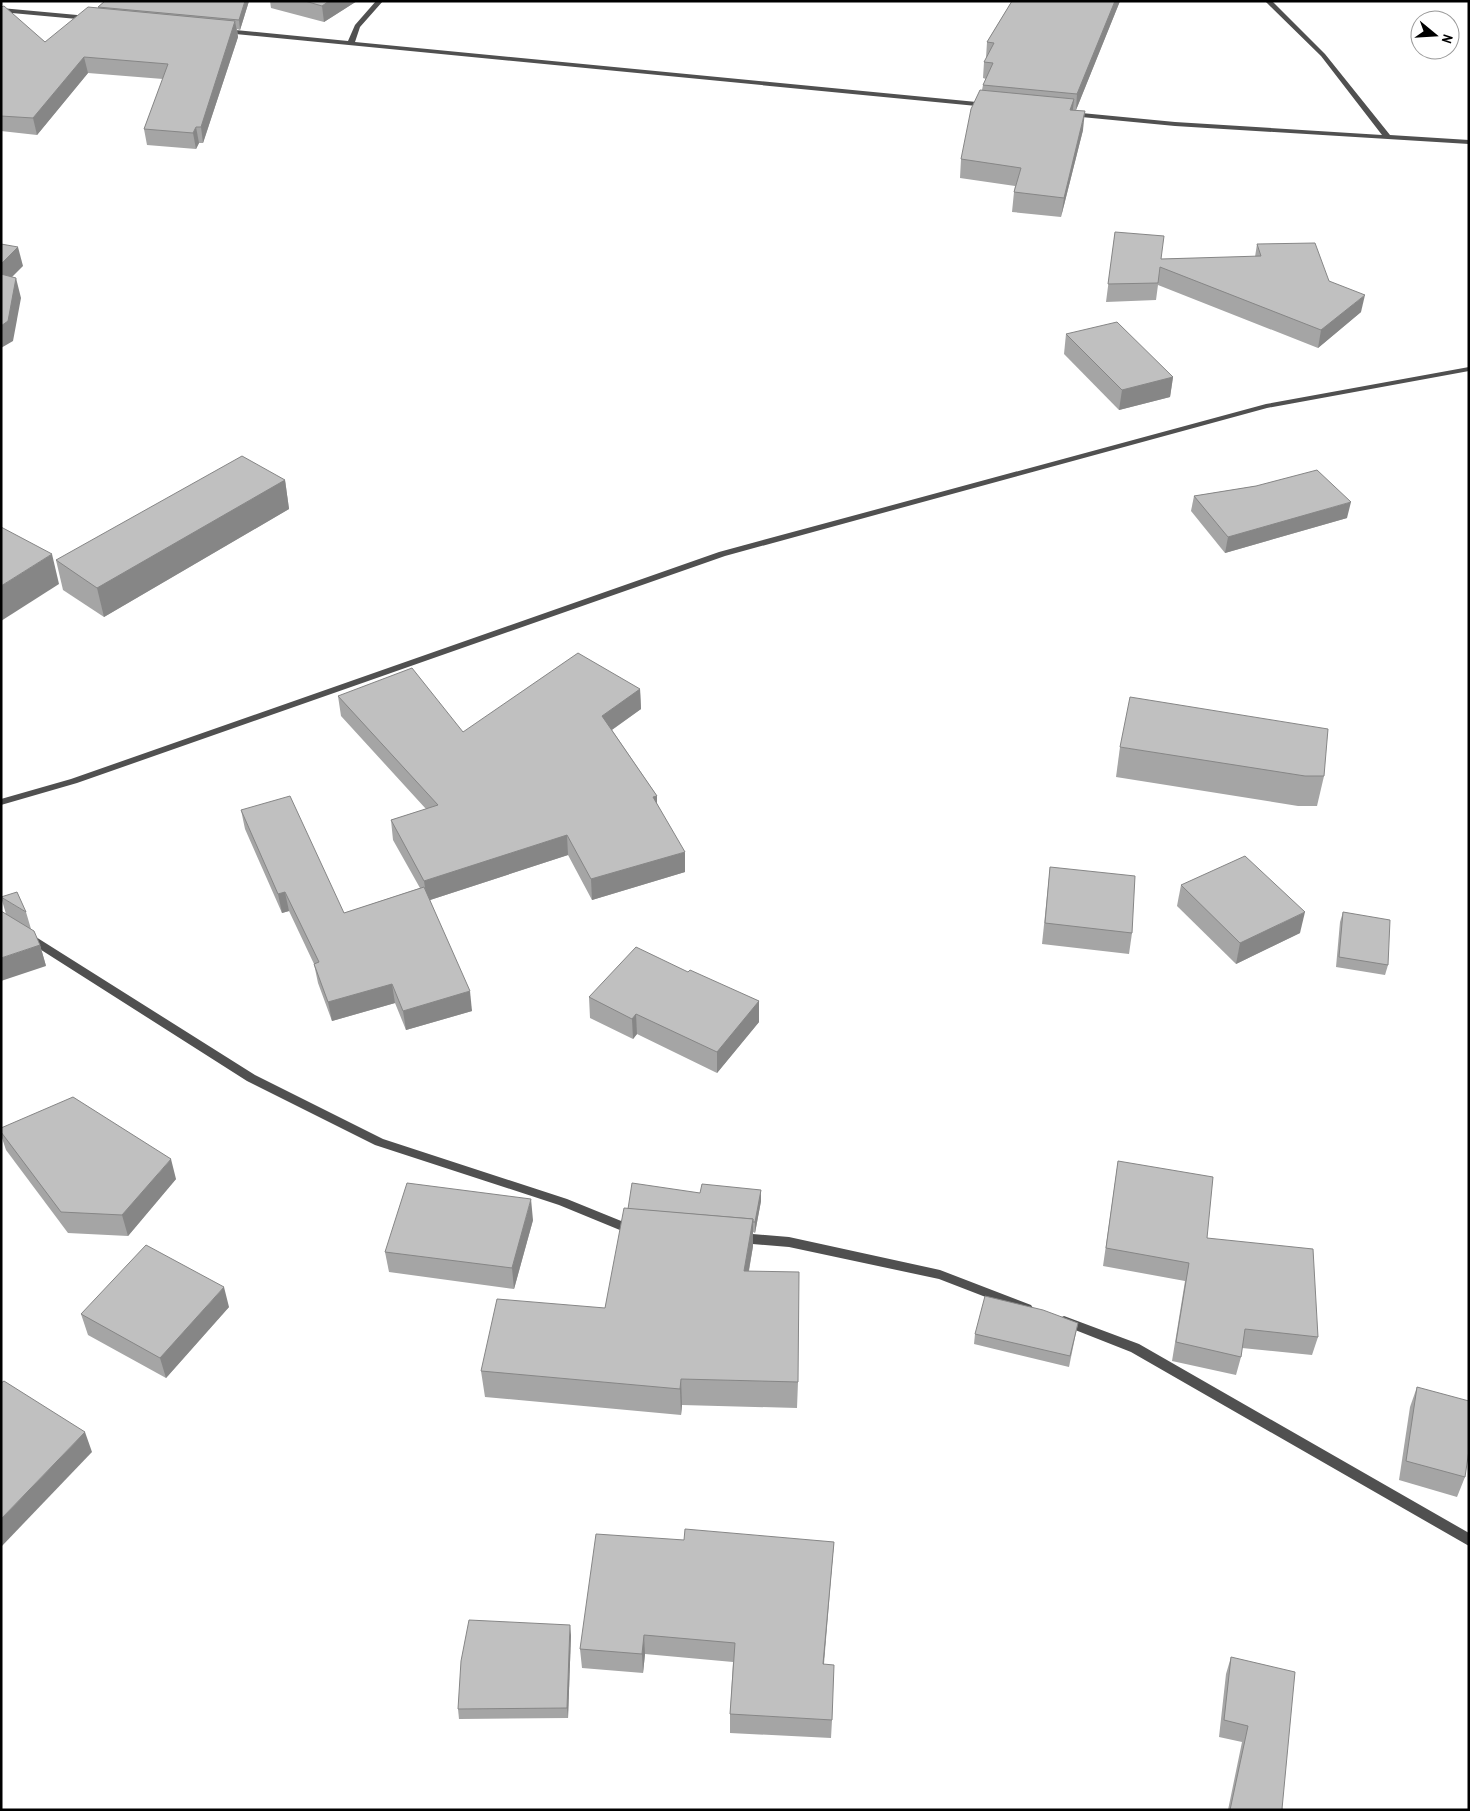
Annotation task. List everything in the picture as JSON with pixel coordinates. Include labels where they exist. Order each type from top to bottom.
[{"type":"street","points":[[351,43],[358,26],[380,1]]},
{"type":"street","points":[[1268,1],[1323,55],[1387,136]]},
{"type":"street","points":[[1,10],[98,19]]},
{"type":"street","points":[[215,30],[996,106]]},
{"type":"street","points":[[1065,113],[1175,124],[1469,142]]},
{"type":"street","points":[[1,802],[74,781],[722,554],[1266,406],[1469,369]]},
{"type":"street","points":[[21,931],[251,1078],[379,1142],[563,1202],[628,1229],[647,1231]]},
{"type":"street","points":[[733,1238],[789,1242],[940,1275],[1135,1348],[1469,1540]]},
{"type":"building","points":[[105,1],[245,1],[239,20],[98,7]]},
{"type":"building","points":[[305,1],[329,1],[322,6]]},
{"type":"building","points":[[1012,1],[1115,1],[1077,94],[983,85],[993,63],[984,62],[994,43],[987,42]]},
{"type":"building","points":[[4,6],[45,42],[88,7],[235,21],[201,127],[196,127],[193,133],[144,129],[168,64],[84,57],[33,118],[1,116],[1,7]]},
{"type":"building","points":[[980,90],[1074,99],[1070,110],[1085,111],[1064,198],[1014,192],[1021,168],[961,159],[971,109]]},
{"type":"building","points":[[1115,232],[1164,236],[1161,259],[1261,256],[1257,244],[1315,243],[1329,281],[1365,295],[1321,330],[1160,267],[1158,283],[1108,284]]},
{"type":"building","points":[[1,244],[18,247],[1,264]]},
{"type":"building","points":[[1,274],[16,278],[8,321],[1,326]]},
{"type":"building","points":[[1117,322],[1173,377],[1122,390],[1066,334]]},
{"type":"building","points":[[242,456],[285,480],[97,588],[56,560]]},
{"type":"building","points":[[1317,470],[1351,502],[1228,537],[1194,496],[1256,486]]},
{"type":"building","points":[[1,527],[52,554],[1,586]]},
{"type":"building","points":[[578,653],[640,689],[602,716],[657,796],[653,797],[685,852],[591,879],[567,835],[424,881],[391,820],[438,805],[338,696],[412,668],[463,732]]},
{"type":"building","points":[[1130,697],[1328,729],[1324,776],[1305,776],[1120,747]]},
{"type":"building","points":[[290,796],[344,913],[424,887],[470,991],[403,1011],[392,984],[328,1002],[314,964],[319,962],[285,892],[278,894],[241,810]]},
{"type":"building","points":[[1245,856],[1305,912],[1240,943],[1181,885]]},
{"type":"building","points":[[1050,867],[1135,876],[1132,933],[1045,923]]},
{"type":"building","points":[[17,892],[26,912],[1,897]]},
{"type":"building","points":[[1,911],[34,931],[40,945],[1,958]]},
{"type":"building","points":[[1343,912],[1390,920],[1388,965],[1339,957]]},
{"type":"building","points":[[636,947],[688,972],[690,970],[759,1001],[717,1052],[636,1014],[632,1019],[589,997]]},
{"type":"building","points":[[73,1097],[171,1159],[122,1215],[61,1212],[1,1132],[1,1128]]},
{"type":"building","points":[[1118,1161],[1213,1177],[1207,1238],[1313,1249],[1318,1337],[1245,1329],[1241,1357],[1176,1342],[1189,1263],[1106,1248]]},
{"type":"building","points":[[407,1183],[531,1199],[512,1268],[385,1252]]},
{"type":"building","points":[[632,1183],[700,1193],[702,1184],[761,1190],[755,1222],[753,1222],[753,1219],[628,1209]]},
{"type":"building","points":[[624,1208],[753,1219],[744,1271],[799,1272],[798,1382],[681,1379],[680,1389],[481,1371],[497,1299],[605,1308]]},
{"type":"building","points":[[146,1245],[224,1287],[160,1358],[81,1314]]},
{"type":"building","points":[[985,1296],[1043,1310],[1078,1323],[1070,1356],[975,1334]]},
{"type":"building","points":[[4,1381],[85,1432],[1,1519],[1,1383]]},
{"type":"building","points":[[1417,1387],[1469,1401],[1469,1450],[1465,1477],[1406,1461]]},
{"type":"building","points":[[685,1529],[834,1542],[823,1664],[834,1665],[832,1720],[730,1714],[735,1643],[644,1635],[642,1654],[580,1649],[596,1534],[684,1540]]},
{"type":"building","points":[[469,1620],[570,1625],[567,1708],[458,1709],[461,1661]]},
{"type":"building","points":[[1231,1657],[1295,1672],[1282,1809],[1285,1810],[1230,1810],[1248,1726],[1224,1720]]}]
